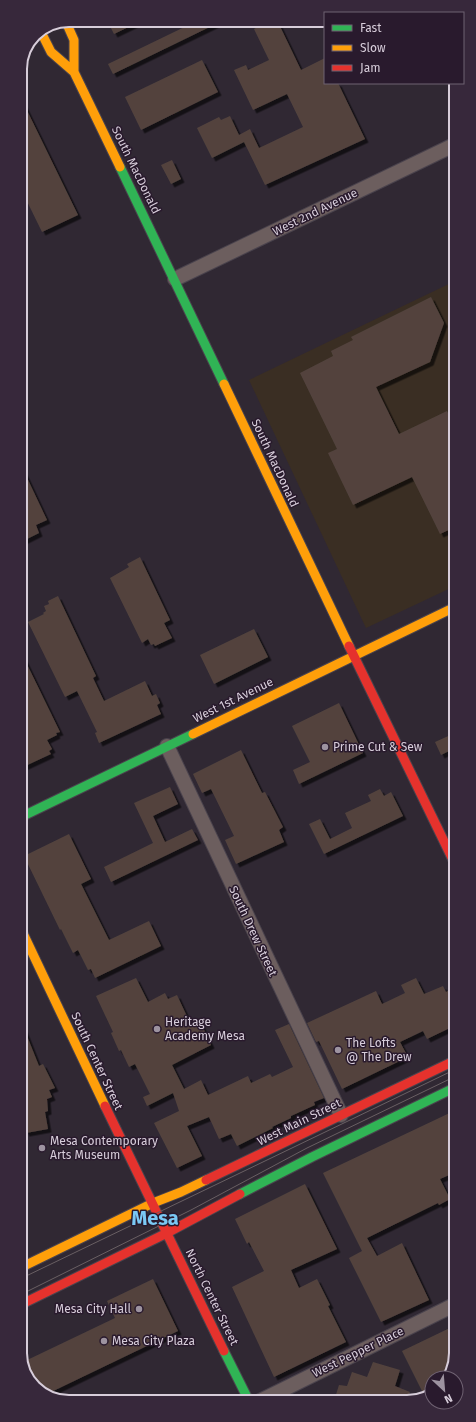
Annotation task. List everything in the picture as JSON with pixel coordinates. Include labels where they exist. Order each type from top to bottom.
[{"type":"street","name":"South MacDonald","points":[[68,27],[74,40],[74,72]]},
{"type":"street","name":"South MacDonald","points":[[43,36],[51,52],[74,72],[175,279],[353,656],[449,852]]},
{"type":"street","name":"West 2nd Avenue","points":[[175,279],[449,147]]},
{"type":"street","name":"West 1st Avenue","points":[[27,814],[449,610]]},
{"type":"street","name":"South Drew Street","points":[[167,746],[341,1115]]},
{"type":"street","name":"South Center Street","points":[[27,941],[153,1203]]},
{"type":"street","name":"West Main Street","points":[[27,1265],[153,1203],[181,1192],[449,1063]]},
{"type":"street","points":[[27,1302],[167,1233],[312,1157],[449,1090]]},
{"type":"street","name":"North Center Street","points":[[153,1203],[246,1395]]},
{"type":"street","name":"West Pepper Place","points":[[272,1395],[449,1307]]},
{"type":"shaded area","points":[[449,284],[449,589],[366,628],[249,380]]},
{"type":"building","points":[[110,27],[128,27],[114,34]]},
{"type":"building","points":[[185,27],[210,27],[113,74],[108,64]]},
{"type":"building","points":[[258,27],[280,27],[301,70],[324,58],[324,84],[338,84],[365,139],[265,185],[244,142],[212,158],[197,128],[219,117],[221,120],[230,116],[239,135],[250,129],[259,148],[303,127],[287,94],[253,110],[234,70],[246,65],[248,70],[269,60],[254,29]]},
{"type":"building","points":[[202,60],[218,92],[141,130],[125,97]]},
{"type":"building","points":[[27,110],[78,215],[42,232],[27,201]]},
{"type":"building","points":[[172,160],[181,179],[171,184],[161,165]]},
{"type":"building","points":[[431,297],[444,323],[430,362],[376,387],[399,434],[447,411],[449,415],[449,530],[440,534],[412,477],[353,505],[328,453],[337,449],[300,373],[333,356],[331,351],[353,340],[351,337]]},
{"type":"building","points":[[27,478],[47,520],[36,525],[39,533],[27,539]]},
{"type":"building","points":[[140,557],[170,620],[164,623],[172,638],[155,646],[154,644],[151,645],[148,639],[142,643],[110,578],[129,567],[127,564]]},
{"type":"building","points":[[58,596],[96,676],[93,678],[104,701],[145,681],[152,696],[156,694],[160,703],[157,705],[161,714],[99,743],[95,733],[97,732],[77,691],[65,697],[28,622],[44,614],[43,613],[46,611],[44,606],[49,604],[48,601]]},
{"type":"building","points":[[254,629],[268,657],[214,684],[200,655]]},
{"type":"building","points":[[27,664],[60,732],[56,733],[57,735],[47,740],[52,749],[49,751],[51,754],[27,765]]},
{"type":"building","points":[[339,703],[363,753],[299,784],[293,770],[310,762],[292,726]]},
{"type":"building","points":[[449,736],[449,751],[441,755],[435,742]]},
{"type":"building","points":[[241,750],[262,793],[265,792],[283,827],[279,830],[284,842],[236,864],[225,840],[234,836],[211,789],[202,793],[193,774]]},
{"type":"building","points":[[170,787],[178,804],[153,816],[165,842],[192,829],[198,840],[111,882],[104,867],[153,843],[134,803]]},
{"type":"building","points":[[380,789],[384,796],[391,792],[403,816],[324,854],[309,824],[320,819],[330,839],[352,828],[345,813],[371,801],[368,795]]},
{"type":"building","points":[[69,834],[91,879],[81,884],[109,940],[149,921],[161,946],[95,978],[91,969],[88,970],[78,950],[73,953],[61,929],[60,930],[27,862],[27,855]]},
{"type":"building","points":[[136,978],[148,1002],[165,993],[168,999],[177,995],[191,1025],[200,1021],[211,1045],[172,1065],[184,1089],[201,1080],[208,1095],[248,1076],[251,1083],[270,1074],[272,1077],[293,1067],[275,1030],[289,1024],[324,1098],[314,1102],[315,1105],[291,1116],[291,1118],[272,1127],[273,1128],[237,1146],[231,1134],[219,1139],[209,1117],[187,1126],[202,1156],[177,1168],[154,1123],[179,1111],[173,1093],[147,1106],[143,1097],[150,1094],[135,1064],[129,1067],[121,1050],[119,1051],[111,1033],[113,1032],[96,996]]},
{"type":"building","points":[[416,978],[424,994],[443,986],[446,992],[449,990],[449,1028],[427,1039],[423,1031],[400,1042],[408,1057],[342,1089],[319,1041],[316,1042],[307,1023],[376,991],[382,1004],[405,993],[401,985]]},
{"type":"building","points":[[27,1036],[39,1066],[43,1064],[55,1088],[49,1090],[52,1097],[47,1099],[48,1111],[45,1112],[48,1129],[27,1133]]},
{"type":"building","points":[[449,1113],[449,1175],[440,1179],[449,1200],[439,1205],[438,1203],[367,1238],[377,1256],[402,1243],[429,1300],[381,1322],[349,1258],[362,1251],[323,1173]]},
{"type":"building","points":[[305,1184],[337,1249],[291,1270],[299,1288],[317,1279],[330,1305],[328,1306],[346,1342],[274,1377],[232,1287],[264,1271],[249,1242],[247,1244],[235,1219]]},
{"type":"building","points":[[153,1279],[178,1331],[53,1391],[39,1383],[30,1369],[27,1360],[115,1318],[107,1301]]},
{"type":"building","points":[[449,1328],[449,1353],[445,1370],[424,1370],[424,1391],[423,1392],[402,1351]]},
{"type":"building","points":[[373,1362],[400,1370],[395,1386],[410,1392],[409,1395],[336,1395],[339,1385],[347,1386],[352,1372],[367,1377]]},
{"type":"tram line","points":[[27,1276],[449,1072]]},
{"type":"tram line","points":[[27,1292],[191,1210],[307,1148],[449,1079]]},
{"type":"traffic: fast","points":[[120,167],[224,384]]},
{"type":"traffic: fast","points":[[27,814],[193,734]]},
{"type":"traffic: fast","points":[[240,1194],[449,1090]]},
{"type":"traffic: fast","points":[[224,1351],[246,1395]]},
{"type":"traffic: slow","points":[[68,27],[74,40],[74,72]]},
{"type":"traffic: slow","points":[[43,36],[51,52],[74,72],[120,167]]},
{"type":"traffic: slow","points":[[224,384],[349,646]]},
{"type":"traffic: slow","points":[[193,734],[449,610]]},
{"type":"traffic: slow","points":[[27,942],[105,1106]]},
{"type":"traffic: slow","points":[[27,1265],[153,1203],[206,1180]]},
{"type":"traffic: jam","points":[[349,646],[449,852]]},
{"type":"traffic: jam","points":[[206,1180],[449,1063]]},
{"type":"traffic: jam","points":[[105,1106],[224,1351]]},
{"type":"traffic: jam","points":[[27,1302],[167,1233],[240,1194]]},
{"type":"place","name":"Prime Cut & Sew","points":[[325,747]]},
{"type":"place","name":"Heritage Academy Mesa","points":[[157,1029]]},
{"type":"place","name":"The Lofts @ The Drew","points":[[338,1050]]},
{"type":"place","name":"Mesa Contemporary Arts Museum","points":[[42,1148]]},
{"type":"place","name":"Mesa City Hall","points":[[139,1309]]},
{"type":"place","name":"Mesa City Plaza","points":[[104,1341]]},
{"type":"district","name":"Mesa","points":[[155,1218]]}]
